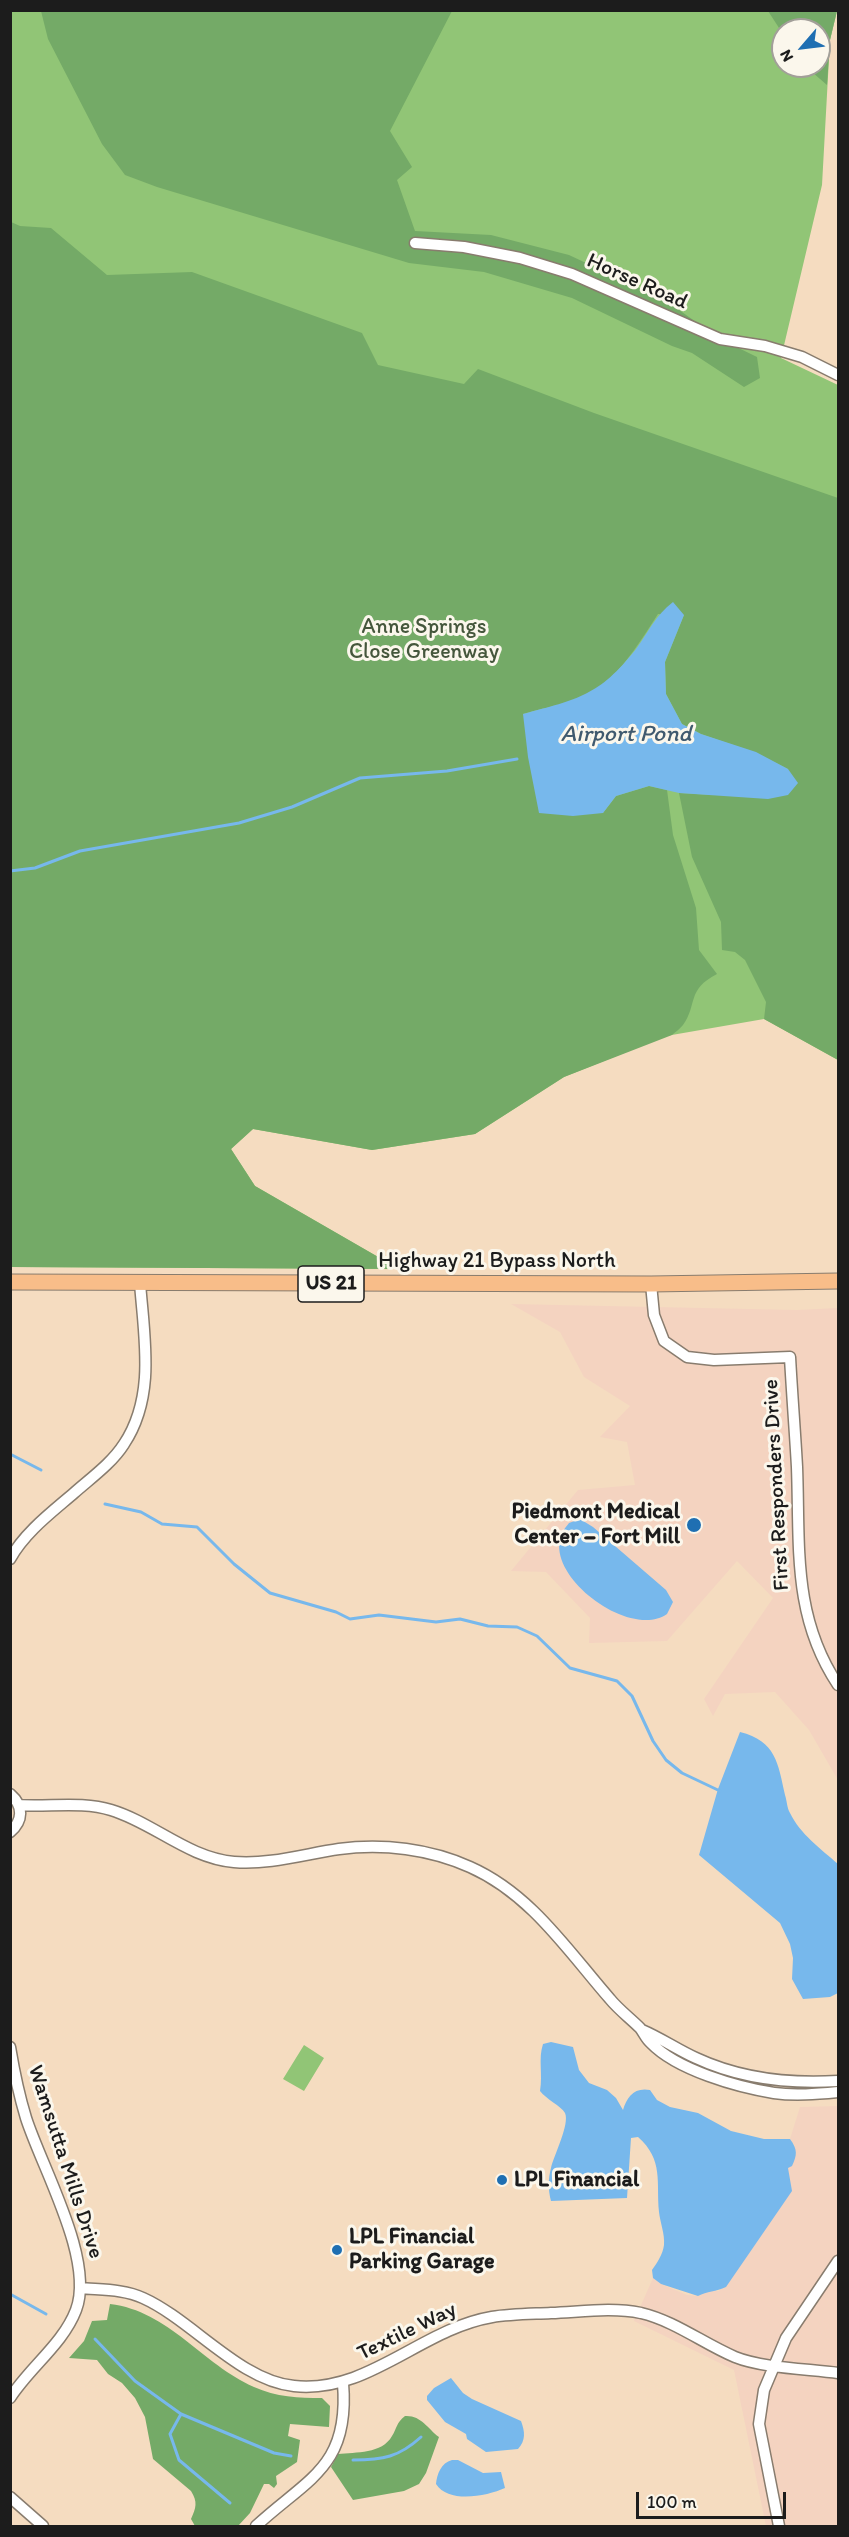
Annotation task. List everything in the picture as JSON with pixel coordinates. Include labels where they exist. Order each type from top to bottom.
[{"type":"main road","name":"Highway 21 Bypass North","points":[[10,1282],[651,1284],[838,1281]]},
{"type":"street","name":"Horse Road","points":[[415,243],[464,248],[520,258],[572,274],[720,339],[765,346],[791,353],[838,375]]},
{"type":"street","points":[[10,1559],[46,1517],[100,1471],[123,1446],[137,1420],[144,1400],[146,1373],[140,1282]]},
{"type":"street","name":"First Responders Drive","points":[[651,1284],[654,1315],[664,1341],[687,1357],[714,1360],[790,1357],[797,1468],[800,1577],[813,1635],[838,1685]]},
{"type":"street","points":[[10,1794],[20,1811],[16,1827],[10,1832]]},
{"type":"street","points":[[20,1811],[84,1805],[112,1810],[192,1850],[231,1862],[261,1862],[361,1847],[410,1849],[451,1860],[471,1867],[496,1881],[521,1900],[546,1923],[612,2002],[651,2043],[664,2053],[686,2066],[717,2078],[774,2093],[838,2092]]},
{"type":"street","points":[[640,2029],[697,2059],[760,2078],[784,2082],[838,2080]]},
{"type":"street","name":"Wamsutta Mills Drive","points":[[10,2047],[26,2120],[76,2250],[80,2288]]},
{"type":"street","points":[[779,2526],[759,2424],[765,2390],[790,2330],[838,2261]]},
{"type":"street","points":[[11,2396],[68,2325],[76,2309],[80,2288]]},
{"type":"street","name":"Textile Way","points":[[80,2288],[121,2291],[141,2296],[265,2379],[304,2387],[343,2383],[355,2379],[442,2332],[474,2321],[492,2317],[616,2310],[642,2313],[665,2322],[738,2358],[838,2373]]},
{"type":"street","points":[[256,2526],[311,2482],[326,2463],[341,2426],[343,2383]]},
{"type":"street","points":[[13,2501],[43,2526]]},
{"type":"shaded area","name":"Piedmont Medical Center – Fort Mill","points":[[511,1304],[797,1310],[838,1308],[838,1780],[809,1730],[775,1692],[725,1694],[713,1716],[704,1699],[773,1598],[737,1561],[667,1641],[589,1643],[590,1618],[546,1572],[511,1571],[578,1490],[635,1485],[627,1442],[600,1437],[630,1406],[584,1377],[560,1332]]},
{"type":"shaded area","points":[[838,2106],[838,2526],[766,2526],[734,2370],[634,2321],[653,2278],[687,2295],[698,2296],[708,2291],[719,2291],[788,2167],[795,2146],[790,2139],[800,2107]]},
{"type":"green space","name":"Anne Springs Close Greenway","points":[[11,11],[837,11],[831,36],[831,18],[771,18],[771,78],[828,78],[822,185],[781,358],[838,385],[838,1060],[764,1019],[666,1036],[564,1077],[475,1134],[372,1150],[253,1129],[231,1149],[255,1186],[399,1269],[11,1267]]},
{"type":"green space","points":[[41,11],[452,11],[390,131],[412,167],[397,180],[415,231],[491,235],[569,255],[665,300],[720,339],[757,357],[760,378],[744,387],[692,353],[672,346],[572,298],[484,272],[409,263],[157,187],[125,175],[102,144],[48,39]]},
{"type":"green space","points":[[768,11],[837,11],[831,36],[831,18],[773,18]]},
{"type":"green space","points":[[819,78],[827,78],[827,85]]},
{"type":"green space","name":"Anne Springs Close Greenway","points":[[11,222],[20,226],[51,228],[107,275],[192,272],[362,333],[378,365],[464,384],[478,369],[594,413],[838,498],[838,1060],[764,1019],[766,1002],[745,960],[735,952],[722,950],[721,922],[692,857],[679,793],[713,795],[788,769],[756,753],[701,734],[682,724],[666,694],[665,662],[684,615],[658,614],[614,675],[590,694],[564,704],[523,714],[603,813],[616,796],[649,786],[667,790],[673,835],[696,908],[699,950],[717,974],[707,980],[697,992],[683,1025],[672,1035],[564,1077],[475,1134],[372,1150],[253,1129],[231,1149],[255,1186],[399,1269],[11,1267]]},
{"type":"green space","points":[[304,2045],[324,2058],[304,2091],[283,2079]]},
{"type":"green space","points":[[110,2304],[131,2309],[168,2327],[235,2377],[254,2387],[279,2395],[322,2398],[330,2406],[329,2427],[290,2424],[288,2436],[300,2440],[297,2462],[276,2476],[277,2484],[274,2488],[269,2484],[264,2484],[250,2513],[238,2526],[195,2526],[191,2519],[196,2505],[195,2498],[191,2491],[153,2459],[145,2417],[135,2398],[122,2383],[108,2374],[97,2360],[69,2358],[84,2341],[92,2321],[107,2320]]},
{"type":"green space","points":[[405,2416],[420,2420],[439,2437],[426,2473],[419,2484],[404,2491],[353,2500],[331,2467],[338,2454],[368,2451],[382,2446],[388,2442],[398,2423]]},
{"type":"water","name":"Airport Pond","points":[[673,602],[684,615],[665,662],[666,694],[682,724],[701,734],[756,752],[788,769],[798,783],[788,795],[768,799],[679,793],[649,786],[616,796],[603,813],[573,816],[539,813],[528,757],[523,714],[573,699],[598,686],[623,665],[657,618]]},
{"type":"water","points":[[580,1519],[593,1527],[666,1590],[673,1602],[667,1614],[652,1620],[634,1619],[597,1602],[580,1588],[568,1572],[560,1555],[560,1539],[569,1523]]},
{"type":"water","points":[[740,1732],[752,1736],[768,1747],[777,1763],[788,1809],[794,1821],[811,1841],[838,1864],[838,1993],[830,1997],[803,1999],[792,1979],[793,1958],[790,1944],[780,1923],[699,1855],[718,1789]]},
{"type":"water","points":[[551,2042],[573,2047],[579,2070],[589,2083],[607,2090],[616,2098],[623,2110],[632,2094],[644,2089],[650,2090],[657,2100],[670,2107],[698,2113],[731,2131],[764,2139],[790,2139],[796,2152],[792,2166],[788,2168],[792,2191],[726,2287],[698,2296],[661,2284],[653,2278],[652,2270],[661,2255],[664,2237],[659,2212],[655,2163],[652,2154],[638,2137],[631,2138],[627,2198],[551,2201],[550,2172],[564,2132],[566,2118],[563,2110],[540,2091],[543,2044]]},
{"type":"water","points":[[451,2378],[463,2393],[472,2399],[521,2421],[524,2436],[518,2449],[486,2452],[467,2439],[466,2434],[445,2422],[427,2400],[427,2396],[434,2388]]},
{"type":"water","points":[[452,2460],[458,2460],[483,2473],[501,2472],[505,2488],[479,2496],[459,2496],[442,2490],[436,2484],[437,2476],[442,2466]]},
{"type":"waterway","points":[[10,871],[35,868],[80,851],[239,823],[292,807],[360,778],[447,771],[517,759]]},
{"type":"waterway","points":[[10,1454],[41,1470]]},
{"type":"waterway","points":[[105,1504],[141,1512],[162,1524],[197,1527],[234,1564],[270,1593],[336,1612],[350,1619],[379,1615],[436,1622],[460,1619],[488,1626],[517,1627],[537,1636],[570,1668],[617,1681],[632,1696],[653,1741],[666,1760],[682,1773],[720,1791]]},
{"type":"waterway","points":[[10,2294],[46,2314]]},
{"type":"waterway","points":[[95,2339],[135,2381],[181,2414],[274,2453],[291,2456]]},
{"type":"waterway","points":[[181,2414],[170,2434],[179,2460],[230,2503]]},
{"type":"waterway","points":[[353,2460],[390,2456],[405,2449],[421,2437]]},
{"type":"place","name":"Piedmont Medical Center – Fort Mill","points":[[694,1525]]},
{"type":"place","name":"LPL Financial","points":[[502,2180]]},
{"type":"place","name":"LPL Financial Parking Garage","points":[[337,2250]]}]
